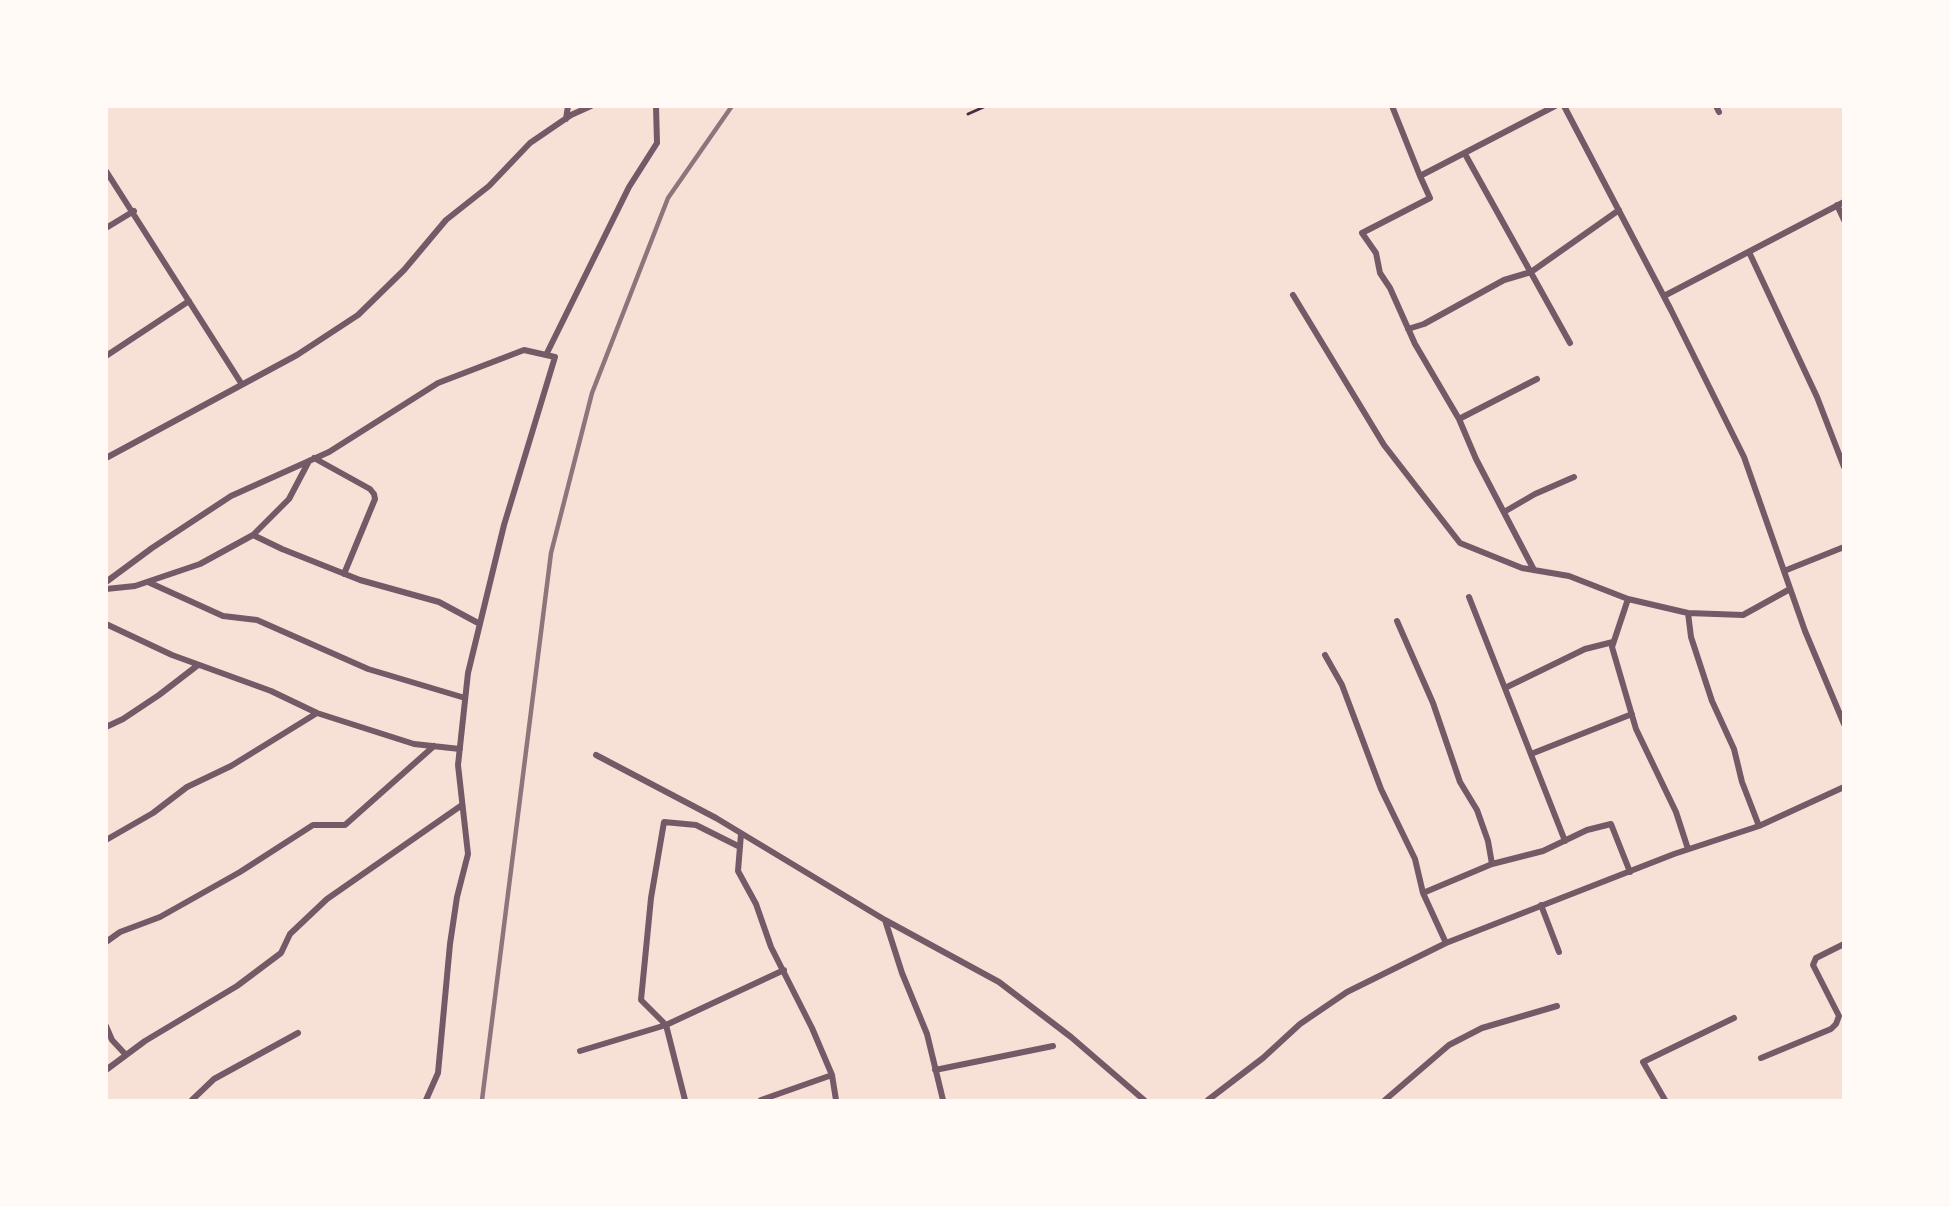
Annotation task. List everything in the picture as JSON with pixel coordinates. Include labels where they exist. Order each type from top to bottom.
[{"type":"street","points":[[566,119],[568,106]]},
{"type":"street","points":[[106,458],[241,383],[297,355],[358,315],[404,270],[446,220],[489,186],[530,143],[566,119],[591,106]]},
{"type":"street","points":[[546,355],[629,187],[657,143],[656,106]]},
{"type":"street","points":[[1392,106],[1430,198],[1362,233],[1376,254],[1380,273],[1390,288],[1408,329],[1459,419],[1534,570]]},
{"type":"street","points":[[1420,176],[1555,106]]},
{"type":"street","points":[[1564,106],[1664,296],[1744,456],[1790,589],[1844,724]]},
{"type":"street","points":[[1465,154],[1570,343]]},
{"type":"street","points":[[106,171],[134,211],[241,383]]},
{"type":"street","points":[[1664,296],[1844,202]]},
{"type":"street","points":[[1837,205],[1844,220]]},
{"type":"street","points":[[1408,329],[1424,324],[1504,280],[1531,272],[1619,210]]},
{"type":"street","points":[[106,228],[134,211]]},
{"type":"street","points":[[1749,252],[1817,397],[1844,467]]},
{"type":"street","points":[[1293,296],[1348,382],[1384,445],[1460,543],[1522,568],[1569,576],[1628,599],[1688,613],[1743,615],[1790,589]]},
{"type":"street","points":[[106,356],[189,301]]},
{"type":"street","points":[[106,582],[152,548],[231,496],[312,460],[438,383],[524,350],[555,357],[504,525],[468,674],[458,765],[468,854],[457,897],[450,944],[438,1073],[426,1101]]},
{"type":"street","points":[[1459,419],[1537,380]]},
{"type":"street","points":[[106,589],[148,582],[200,564],[253,534],[290,499],[312,460]]},
{"type":"street","points":[[312,460],[370,489],[374,494],[375,499],[344,574]]},
{"type":"street","points":[[1504,512],[1535,494],[1574,477]]},
{"type":"street","points":[[253,534],[282,549],[344,574],[439,602],[480,624]]},
{"type":"street","points":[[1784,571],[1844,547]]},
{"type":"street","points":[[148,582],[223,616],[257,620],[368,669],[465,698]]},
{"type":"street","points":[[1469,597],[1507,687],[1565,841]]},
{"type":"street","points":[[1628,599],[1612,642],[1636,729],[1676,812],[1688,849]]},
{"type":"street","points":[[1688,613],[1691,637],[1712,701],[1734,748],[1742,782],[1759,826]]},
{"type":"street","points":[[1397,621],[1429,694],[1460,782],[1477,810],[1488,841],[1492,864]]},
{"type":"street","points":[[106,624],[198,665],[271,691],[317,713],[414,744],[460,749]]},
{"type":"street","points":[[1507,687],[1585,649],[1612,642]]},
{"type":"street","points":[[1325,655],[1342,685],[1381,789],[1415,859],[1423,893],[1446,942]]},
{"type":"street","points":[[106,727],[123,720],[198,665]]},
{"type":"street","points":[[106,840],[153,813],[187,787],[231,766],[317,713]]},
{"type":"street","points":[[1531,754],[1632,714]]},
{"type":"street","points":[[106,942],[120,932],[160,917],[240,872],[313,825],[345,825],[434,746]]},
{"type":"street","points":[[596,755],[741,834],[885,920],[999,982],[1071,1037],[1144,1101]]},
{"type":"street","points":[[1208,1101],[1263,1058],[1300,1024],[1347,992],[1446,942],[1688,849],[1759,826],[1844,787]]},
{"type":"street","points":[[106,1070],[154,1035],[237,986],[281,953],[291,934],[327,899],[462,805]]},
{"type":"street","points":[[685,1101],[666,1025],[641,1000],[651,898],[664,822],[696,825],[740,847]]},
{"type":"street","points":[[1423,893],[1492,864],[1543,851],[1587,830],[1611,824],[1630,872]]},
{"type":"street","points":[[741,834],[738,871],[756,904],[771,946],[832,1075],[836,1101]]},
{"type":"street","points":[[1541,905],[1559,952]]},
{"type":"street","points":[[885,920],[902,973],[927,1034],[943,1101]]},
{"type":"street","points":[[1761,1058],[1831,1029],[1836,1023],[1839,1016],[1813,964],[1816,958],[1844,944]]},
{"type":"street","points":[[580,1052],[666,1025],[784,970]]},
{"type":"street","points":[[1385,1101],[1449,1045],[1482,1028],[1557,1006]]},
{"type":"street","points":[[1665,1101],[1643,1062],[1734,1018]]},
{"type":"street","points":[[106,1026],[112,1040],[126,1055]]},
{"type":"street","points":[[192,1101],[214,1079],[298,1033]]},
{"type":"street","points":[[935,1070],[1053,1046]]},
{"type":"street","points":[[761,1101],[832,1075]]},
{"type":"path","points":[[968,114],[986,106]]},
{"type":"railway","points":[[482,1100],[551,553],[592,393],[668,198],[732,106]]}]
